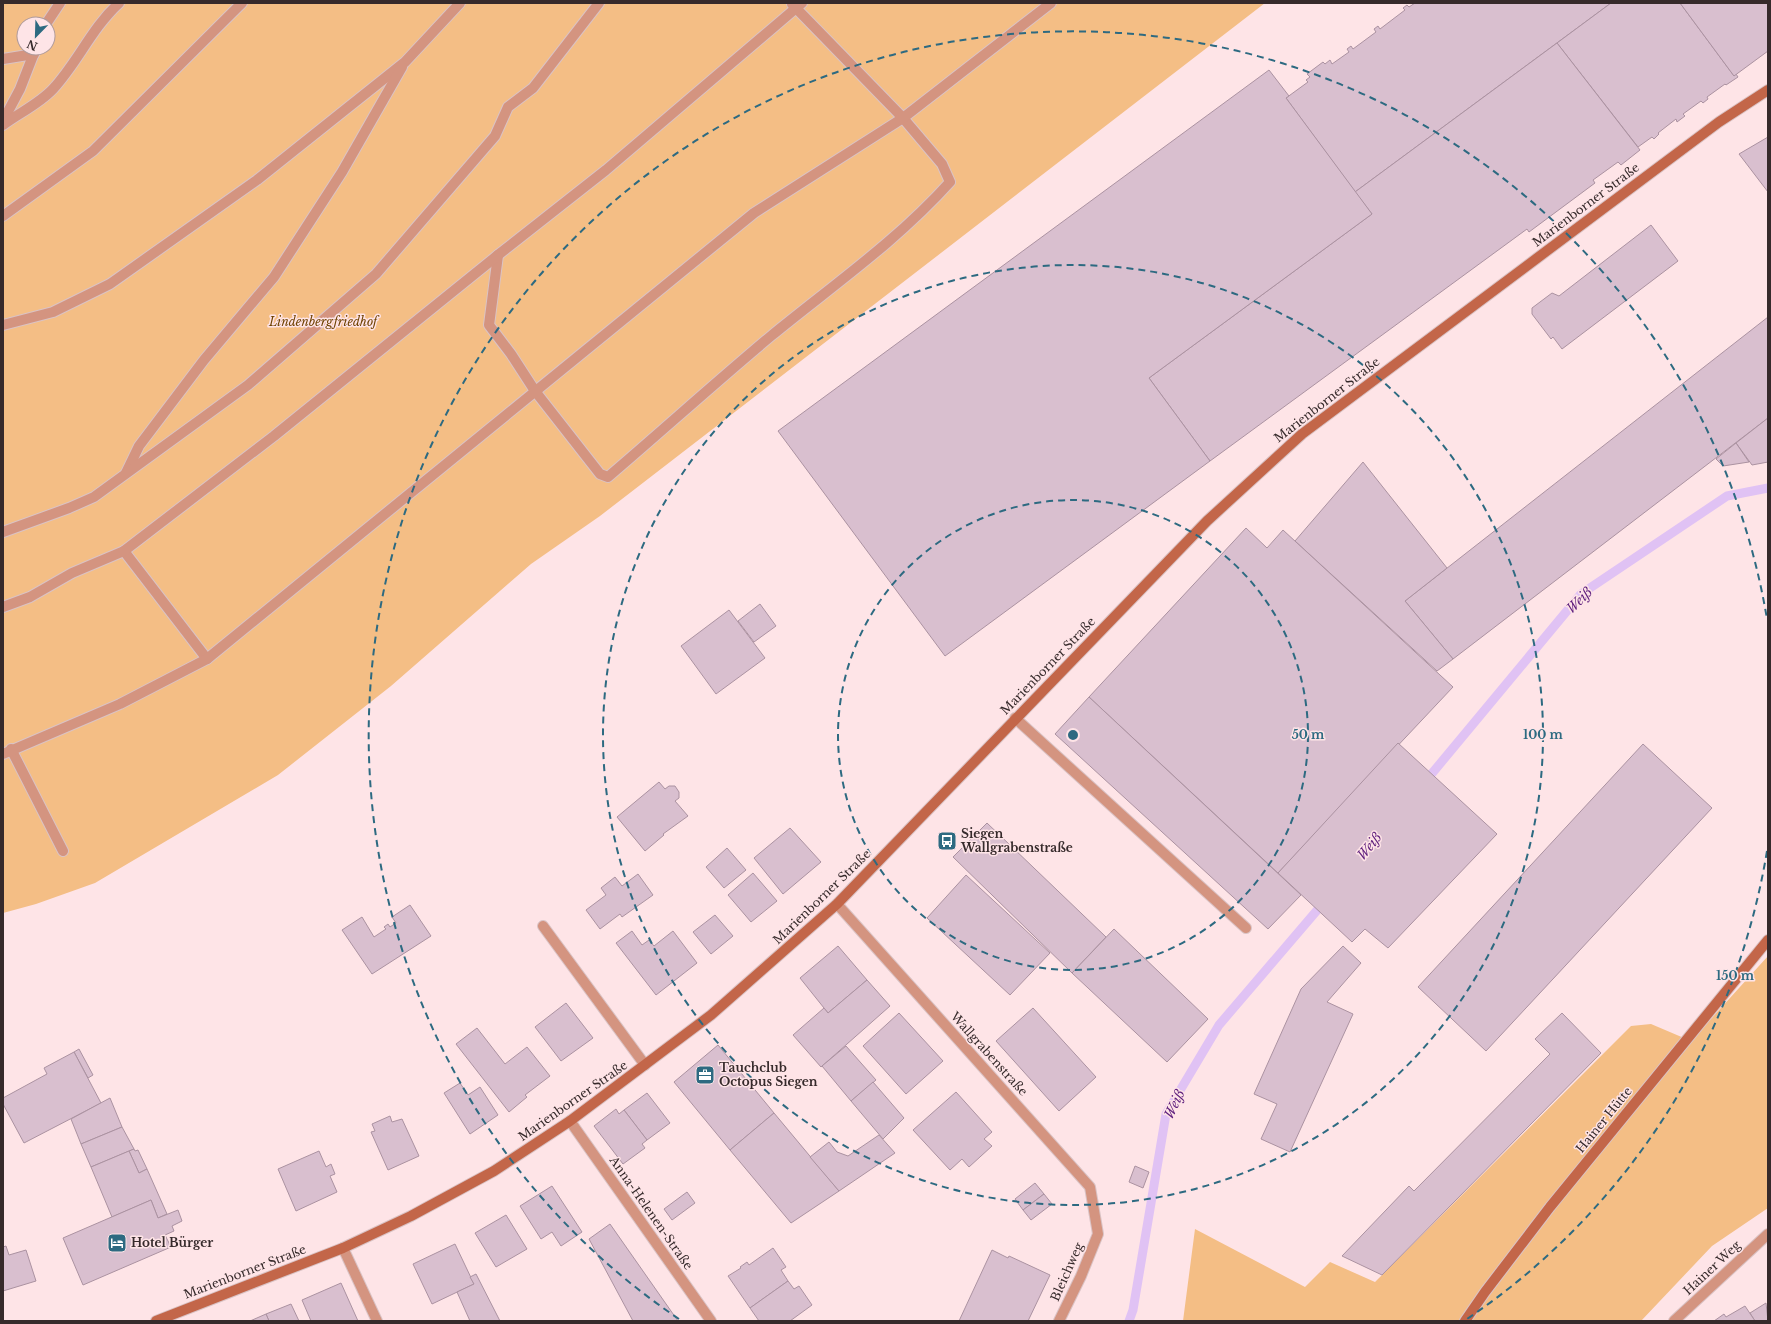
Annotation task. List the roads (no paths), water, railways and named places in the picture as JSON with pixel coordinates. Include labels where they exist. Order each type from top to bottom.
[{"type":"main road","name":"Marienborner Straße","points":[[156,1321],[343,1248],[411,1216],[494,1172],[570,1121],[711,1015],[780,956],[837,904],[1015,718],[1207,521],[1302,434],[1719,122],[1768,90]]},
{"type":"main road","name":"Hainer Hütte","points":[[1465,1321],[1550,1207],[1768,940]]},
{"type":"street","points":[[51,16],[60,3]]},
{"type":"street","points":[[3,125],[34,105],[53,89],[72,65],[87,41],[108,14],[119,3]]},
{"type":"street","points":[[3,216],[93,151],[242,3]]},
{"type":"street","points":[[3,325],[53,312],[110,284],[257,180],[404,62],[460,3]]},
{"type":"street","points":[[3,532],[69,508],[94,497],[248,385],[376,274],[495,136],[508,107],[533,88],[599,3]]},
{"type":"street","points":[[63,851],[7,752],[120,704],[207,660],[754,213],[903,118],[1051,3]]},
{"type":"street","points":[[3,607],[30,596],[72,573],[124,551],[274,436],[498,254],[606,170],[796,5],[903,118],[942,164],[950,182],[930,205],[881,249],[772,336],[608,477],[600,474],[535,391],[512,354],[489,326],[498,254]]},
{"type":"street","points":[[3,59],[16,56]]},
{"type":"street","points":[[3,121],[20,88],[33,56]]},
{"type":"street","points":[[124,475],[139,446],[204,360],[274,277],[342,172],[404,62]]},
{"type":"street","points":[[124,551],[207,660]]},
{"type":"street","points":[[1015,718],[1246,928]]},
{"type":"street","name":"Wallgrabenstraße","points":[[837,904],[1090,1187],[1098,1234]]},
{"type":"street","points":[[543,926],[645,1065]]},
{"type":"street","name":"Anna-Helenen-Straße","points":[[570,1121],[711,1321]]},
{"type":"street","name":"Bleichweg","points":[[1060,1321],[1081,1276],[1098,1234]]},
{"type":"street","name":"Hainer Weg","points":[[1674,1321],[1768,1234]]},
{"type":"street","points":[[343,1248],[377,1321]]},
{"type":"waterway","name":"Weiß","points":[[1424,783],[1581,594],[1727,496],[1768,488]]},
{"type":"waterway","name":"Weiß","points":[[1129,1321],[1133,1310],[1166,1114],[1219,1025],[1325,901]]},
{"type":"place","name":"Siegen Wallgrabenstraße","points":[[947,841]]},
{"type":"place","name":"Tauchclub Octopus Siegen","points":[[705,1075]]},
{"type":"place","name":"Hotel Bürger","points":[[117,1243]]},
{"type":"park label","name":"Lindenbergfriedhof","points":[[323,322]]}]
